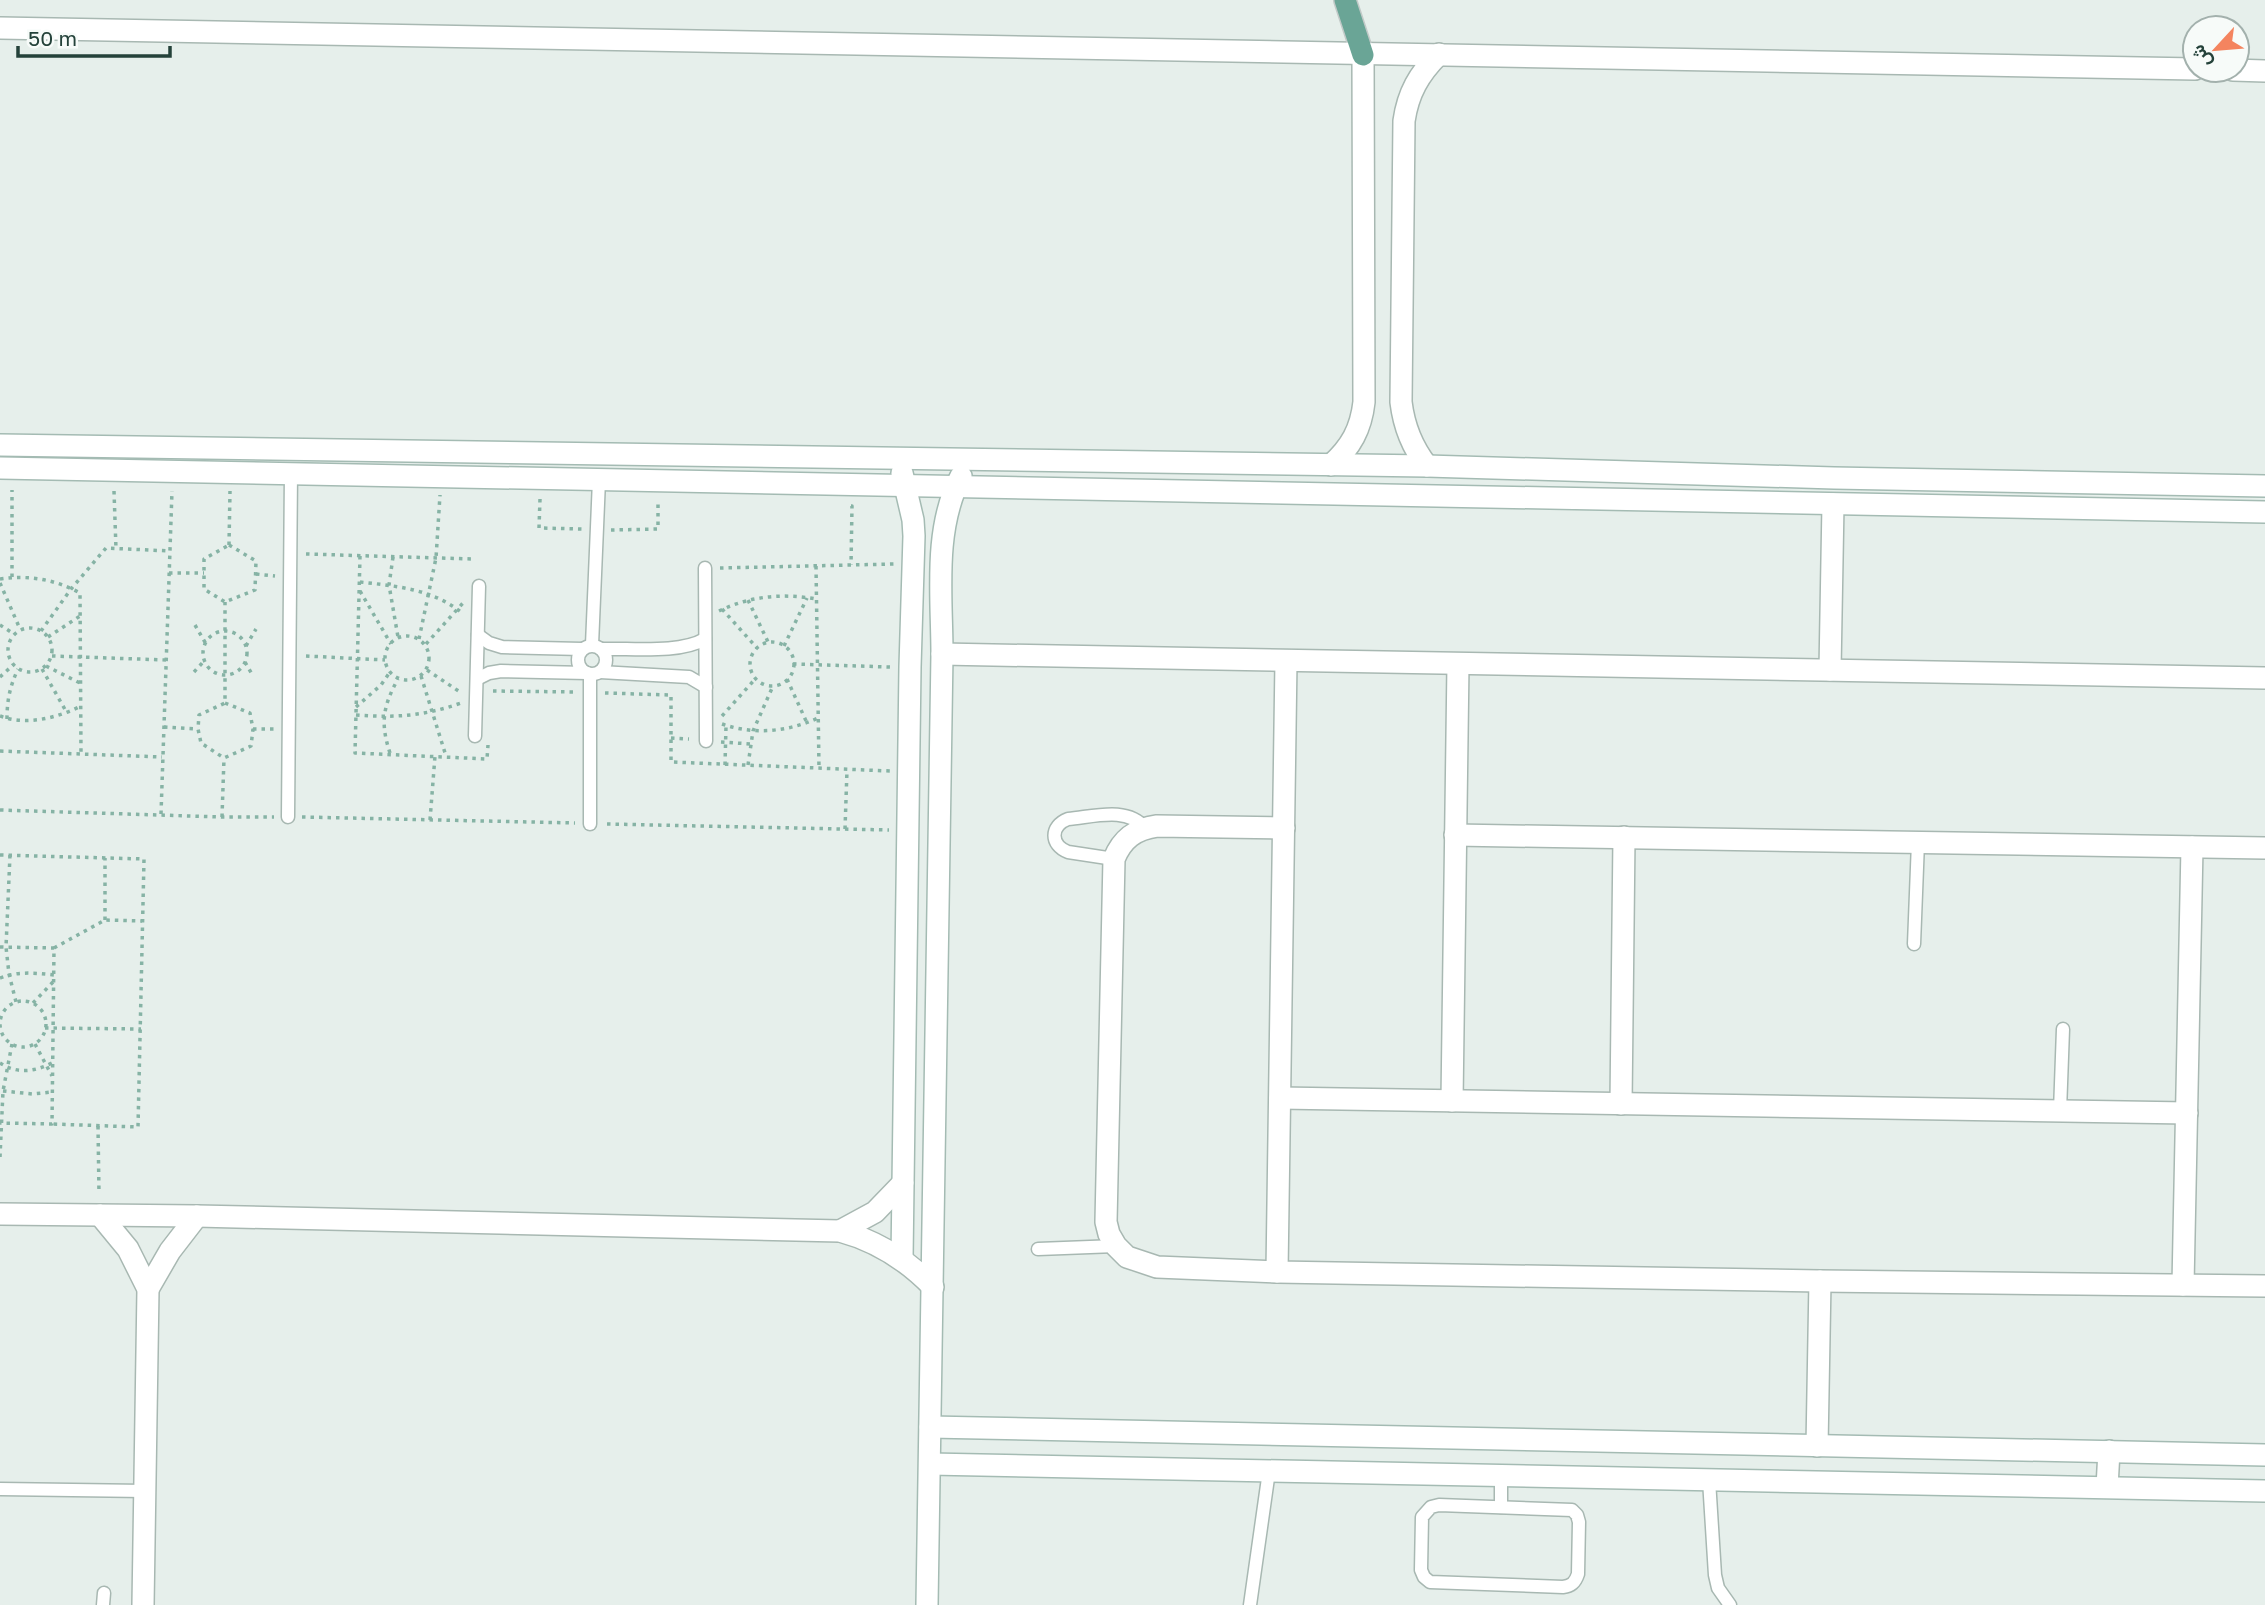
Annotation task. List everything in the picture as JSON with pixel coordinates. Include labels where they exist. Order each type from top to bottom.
[{"type":"main road","points":[[1345,0],[1363,55]]},
{"type":"street","points":[[0,28],[2181,69]]},
{"type":"street","points":[[1427,466],[1411,443],[1401,402],[1404,121],[1407,102],[1415,84],[1425,68],[1439,54]]},
{"type":"street","points":[[1331,465],[1352,443],[1358,430],[1364,402],[1363,55]]},
{"type":"street","points":[[0,445],[1427,466],[2265,486]]},
{"type":"street","points":[[897,458],[913,520],[914,563],[910,667],[902,1259]]},
{"type":"street","points":[[927,1605],[943,540],[946,514],[956,486],[971,461]]},
{"type":"street","points":[[0,467],[2265,512]]},
{"type":"street","points":[[1830,670],[1833,504]]},
{"type":"street","points":[[942,654],[2265,678]]},
{"type":"street","points":[[1277,1272],[1286,661]]},
{"type":"street","points":[[1452,1101],[1458,664]]},
{"type":"street","points":[[1284,828],[1145,828],[1134,832],[1125,840],[1114,859],[1105,1209],[1110,1234],[1116,1246],[1127,1256],[1157,1267],[1277,1272],[1820,1282],[2265,1286]]},
{"type":"street","points":[[1455,835],[2265,848]]},
{"type":"street","points":[[1621,1104],[1624,837]]},
{"type":"street","points":[[2183,1285],[2192,847]]},
{"type":"street","points":[[1280,1098],[2187,1113]]},
{"type":"street","points":[[840,1231],[875,1212],[903,1183]]},
{"type":"street","points":[[0,1214],[840,1231],[873,1241],[902,1259],[933,1287]]},
{"type":"street","points":[[100,1215],[128,1249],[148,1289],[143,1605]]},
{"type":"street","points":[[148,1289],[170,1251],[197,1216]]},
{"type":"street","points":[[1816,1446],[1820,1282]]},
{"type":"street","points":[[930,1427],[2265,1455]]},
{"type":"street","points":[[2107,1488],[2109,1451]]},
{"type":"street","points":[[930,1464],[2265,1491]]},
{"type":"lane","points":[[288,817],[291,472]]},
{"type":"lane","points":[[592,673],[579,667],[578,662],[592,648],[599,480]]},
{"type":"lane","points":[[705,568],[706,741]]},
{"type":"lane","points":[[479,586],[476,698],[482,737]]},
{"type":"lane","points":[[478,630],[489,643],[502,647],[680,648],[705,639]]},
{"type":"lane","points":[[592,648],[605,653],[606,664],[592,673]]},
{"type":"lane","points":[[477,679],[501,671],[592,673],[688,677],[705,687]]},
{"type":"lane","points":[[590,824],[592,673]]},
{"type":"lane","points":[[1114,859],[1061,849],[1055,843],[1055,828],[1068,819],[1122,815],[1131,816],[1145,828]]},
{"type":"lane","points":[[1914,944],[1918,842]]},
{"type":"lane","points":[[2060,1111],[2063,1029]]},
{"type":"lane","points":[[1038,1249],[1116,1246]]},
{"type":"lane","points":[[1250,1605],[1269,1471]]},
{"type":"lane","points":[[1501,1476],[1501,1507]]},
{"type":"lane","points":[[1709,1480],[1718,1588],[1730,1605]]},
{"type":"lane","points":[[0,1489],[145,1491]]},
{"type":"lane","points":[[1439,1505],[1501,1507],[1572,1510],[1579,1522],[1576,1581],[1570,1586],[1535,1587],[1438,1584],[1424,1577],[1421,1570],[1422,1517],[1426,1511],[1439,1505]]},
{"type":"path","points":[[161,814],[173,470]]},
{"type":"path","points":[[229,545],[230,472]]},
{"type":"path","points":[[0,489],[12,490],[12,577]]},
{"type":"path","points":[[102,491],[114,491],[116,549]]},
{"type":"path","points":[[419,639],[436,558],[440,493]]},
{"type":"path","points":[[225,602],[204,589],[204,559],[229,545]]},
{"type":"path","points":[[225,602],[255,590],[256,561],[229,545]]},
{"type":"path","points":[[40,631],[106,548],[170,551]]},
{"type":"path","points":[[290,554],[472,559]]},
{"type":"path","points":[[360,556],[355,753],[487,759],[482,737]]},
{"type":"path","points":[[393,557],[389,585],[398,638]]},
{"type":"path","points":[[705,568],[914,563]]},
{"type":"path","points":[[816,566],[819,768]]},
{"type":"path","points":[[169,573],[204,573]]},
{"type":"path","points":[[21,630],[0,581],[12,577],[30,577],[51,581],[80,593],[81,755]]},
{"type":"path","points":[[360,582],[429,594],[458,609],[478,630]]},
{"type":"path","points":[[425,645],[479,586]]},
{"type":"path","points":[[360,590],[391,644]]},
{"type":"path","points":[[706,618],[748,600],[778,596],[816,599]]},
{"type":"path","points":[[784,646],[807,598]]},
{"type":"path","points":[[748,600],[768,642]]},
{"type":"path","points":[[225,602],[225,703]]},
{"type":"path","points":[[722,609],[757,648]]},
{"type":"path","points":[[48,637],[80,616]]},
{"type":"path","points":[[0,625],[14,634]]},
{"type":"path","points":[[195,625],[206,644]]},
{"type":"path","points":[[31,628],[40,631],[48,637],[52,656],[44,668],[34,673],[18,669],[8,655],[8,643],[14,634],[21,630],[31,628]]},
{"type":"path","points":[[253,676],[245,662],[246,646],[256,629]]},
{"type":"path","points":[[245,662],[233,674],[224,675],[209,668],[204,652],[206,644],[218,632],[235,633],[246,646]]},
{"type":"path","points":[[412,636],[419,639],[429,653],[427,670],[421,676],[406,681],[398,679],[390,672],[385,660],[386,651],[398,638],[412,636]]},
{"type":"path","points":[[748,765],[753,731],[773,686],[786,679],[793,664],[789,651],[784,646],[768,642],[757,648],[750,660],[752,673],[756,678],[773,686]]},
{"type":"path","points":[[289,655],[385,660]]},
{"type":"path","points":[[52,656],[166,660]]},
{"type":"path","points":[[194,671],[205,660]]},
{"type":"path","points":[[793,664],[910,667]]},
{"type":"path","points":[[0,677],[13,665]]},
{"type":"path","points":[[44,668],[80,682]]},
{"type":"path","points":[[44,668],[67,713]]},
{"type":"path","points":[[8,719],[7,701],[18,669]]},
{"type":"path","points":[[356,707],[381,685],[390,672]]},
{"type":"path","points":[[421,676],[446,756]]},
{"type":"path","points":[[756,678],[716,722],[753,731],[780,730],[818,718]]},
{"type":"path","points":[[390,753],[384,736],[384,717],[388,697],[398,679]]},
{"type":"path","points":[[786,679],[807,723]]},
{"type":"path","points":[[356,715],[409,716],[434,712],[476,698]]},
{"type":"path","points":[[225,703],[250,713],[253,729],[251,746],[224,758],[201,743],[198,729],[199,715],[225,703]]},
{"type":"path","points":[[0,716],[8,719],[38,720],[67,713],[81,706]]},
{"type":"path","points":[[725,765],[726,726]]},
{"type":"path","points":[[164,727],[198,729]]},
{"type":"path","points":[[0,751],[163,758]]},
{"type":"path","points":[[430,820],[435,756]]},
{"type":"path","points":[[222,817],[224,758]]},
{"type":"path","points":[[845,829],[847,769]]},
{"type":"path","points":[[0,810],[222,817],[909,830]]},
{"type":"path","points":[[0,855],[144,859],[138,1127],[1,1123]]},
{"type":"path","points":[[10,856],[6,947],[16,1002]]},
{"type":"path","points":[[105,858],[105,920]]},
{"type":"path","points":[[0,947],[54,948],[105,920],[142,921]]},
{"type":"path","points":[[52,1124],[54,948]]},
{"type":"path","points":[[0,978],[9,974],[30,972],[54,975]]},
{"type":"path","points":[[33,1003],[54,982]]},
{"type":"path","points":[[16,1002],[33,1003],[43,1014],[46,1028],[44,1034],[35,1044],[27,1047],[12,1044],[0,1024],[5,1011],[16,1002]]},
{"type":"path","points":[[46,1028],[141,1029]]},
{"type":"path","points":[[0,1157],[1,1103],[12,1044]]},
{"type":"path","points":[[35,1044],[52,1077]]},
{"type":"path","points":[[0,1063],[21,1072],[52,1063]]},
{"type":"path","points":[[3,1091],[33,1094],[52,1092]]},
{"type":"path","points":[[98,1126],[100,1215]]}]
